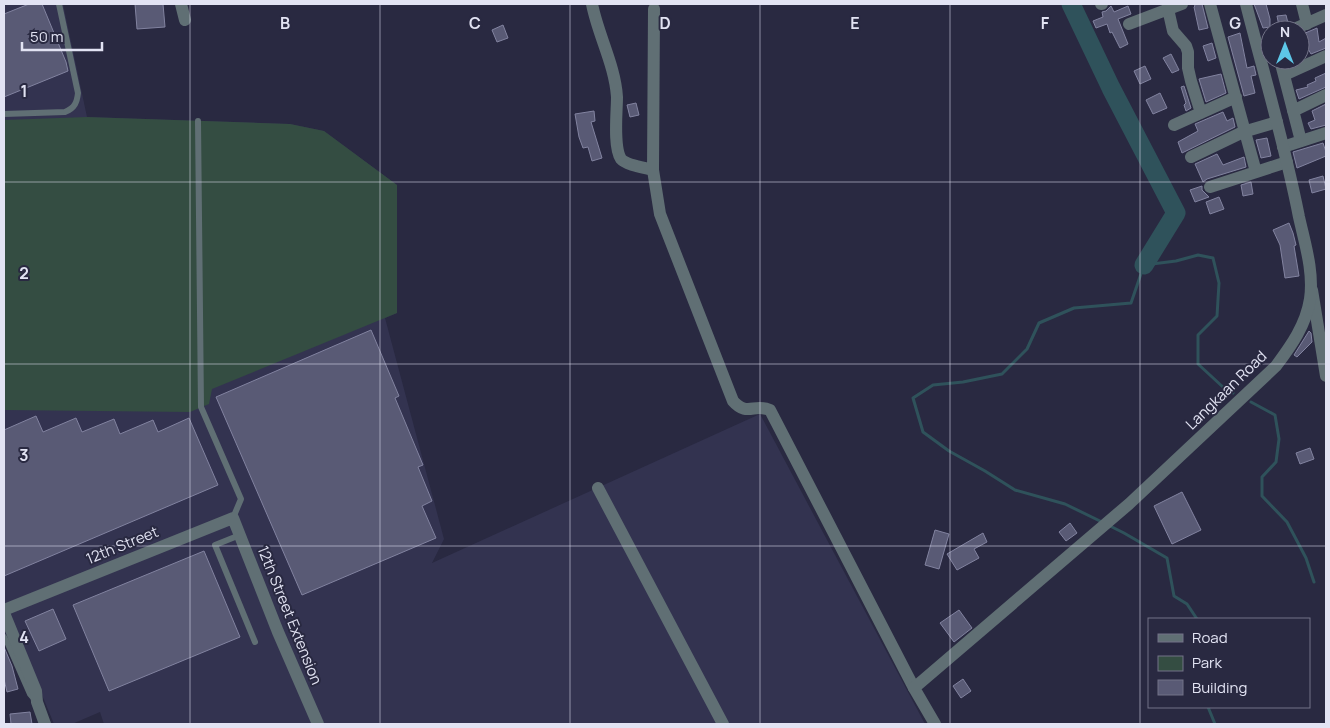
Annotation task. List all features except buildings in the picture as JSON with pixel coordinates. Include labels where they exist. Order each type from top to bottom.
[{"type":"street","points":[[181,4],[185,20]]},
{"type":"street","points":[[592,4],[612,68],[616,96],[616,139],[621,160],[654,170]]},
{"type":"street","points":[[1129,24],[1182,4]]},
{"type":"street","points":[[1210,4],[1256,172]]},
{"type":"street","name":"Langkaan Road","points":[[914,688],[1129,504],[1276,366],[1298,333],[1310,300],[1311,282],[1309,265],[1287,162],[1246,4]]},
{"type":"street","points":[[1302,4],[1306,20]]},
{"type":"street","points":[[654,9],[654,170],[660,214],[733,401],[738,408],[748,410],[764,408],[770,410],[914,688],[935,724]]},
{"type":"street","points":[[1168,9],[1173,31],[1186,46],[1188,52],[1188,68],[1201,113]]},
{"type":"street","points":[[1310,23],[1326,15]]},
{"type":"street","points":[[1284,75],[1326,56]]},
{"type":"street","points":[[1283,70],[1301,142]]},
{"type":"street","points":[[1293,110],[1326,95]]},
{"type":"street","points":[[1174,125],[1236,98]]},
{"type":"street","points":[[1191,157],[1245,131],[1277,122]]},
{"type":"street","points":[[1283,148],[1326,133]]},
{"type":"street","points":[[1210,186],[1287,162]]},
{"type":"street","points":[[1311,282],[1326,376]]},
{"type":"street","points":[[598,488],[723,724]]},
{"type":"street","name":"12th Street Extension","points":[[233,518],[278,632],[318,724]]},
{"type":"street","name":"12th Street","points":[[4,612],[233,518]]},
{"type":"street","points":[[4,612],[36,691],[37,702],[45,724]]},
{"type":"lane","points":[[4,114],[65,112],[72,109],[78,101],[78,93],[59,4]]},
{"type":"lane","points":[[198,121],[201,407],[241,498],[233,518]]},
{"type":"lane","points":[[240,535],[216,545],[255,642]]},
{"type":"lane","points":[[4,637],[30,694],[37,702]]},
{"type":"shaded area","points":[[4,4],[63,4],[87,117],[290,124],[324,131],[397,185],[397,313],[385,318],[444,539],[432,563],[760,414],[925,724],[104,724],[100,712],[72,724],[54,724],[40,690],[4,632]]},
{"type":"green space","points":[[87,117],[290,124],[324,131],[397,185],[397,313],[212,389],[209,404],[190,412],[4,410],[4,120]]},
{"type":"waterway","points":[[1071,4],[1111,88],[1176,213],[1144,265]]},
{"type":"waterway","points":[[1102,522],[1065,504],[1015,490],[949,451],[923,432],[913,398],[933,385],[963,382],[1002,374],[1027,349],[1039,323],[1074,308],[1131,303],[1144,265],[1176,261],[1198,255],[1213,258],[1219,283],[1217,316],[1198,335],[1198,364],[1224,388],[1233,393]]},
{"type":"waterway","points":[[1251,402],[1275,415],[1279,439],[1276,462],[1262,477],[1262,496],[1287,522],[1306,558],[1314,582]]},
{"type":"waterway","points":[[1108,525],[1167,558],[1174,596],[1187,604],[1196,618]]},
{"type":"waterway","points":[[1208,708],[1215,724]]}]
